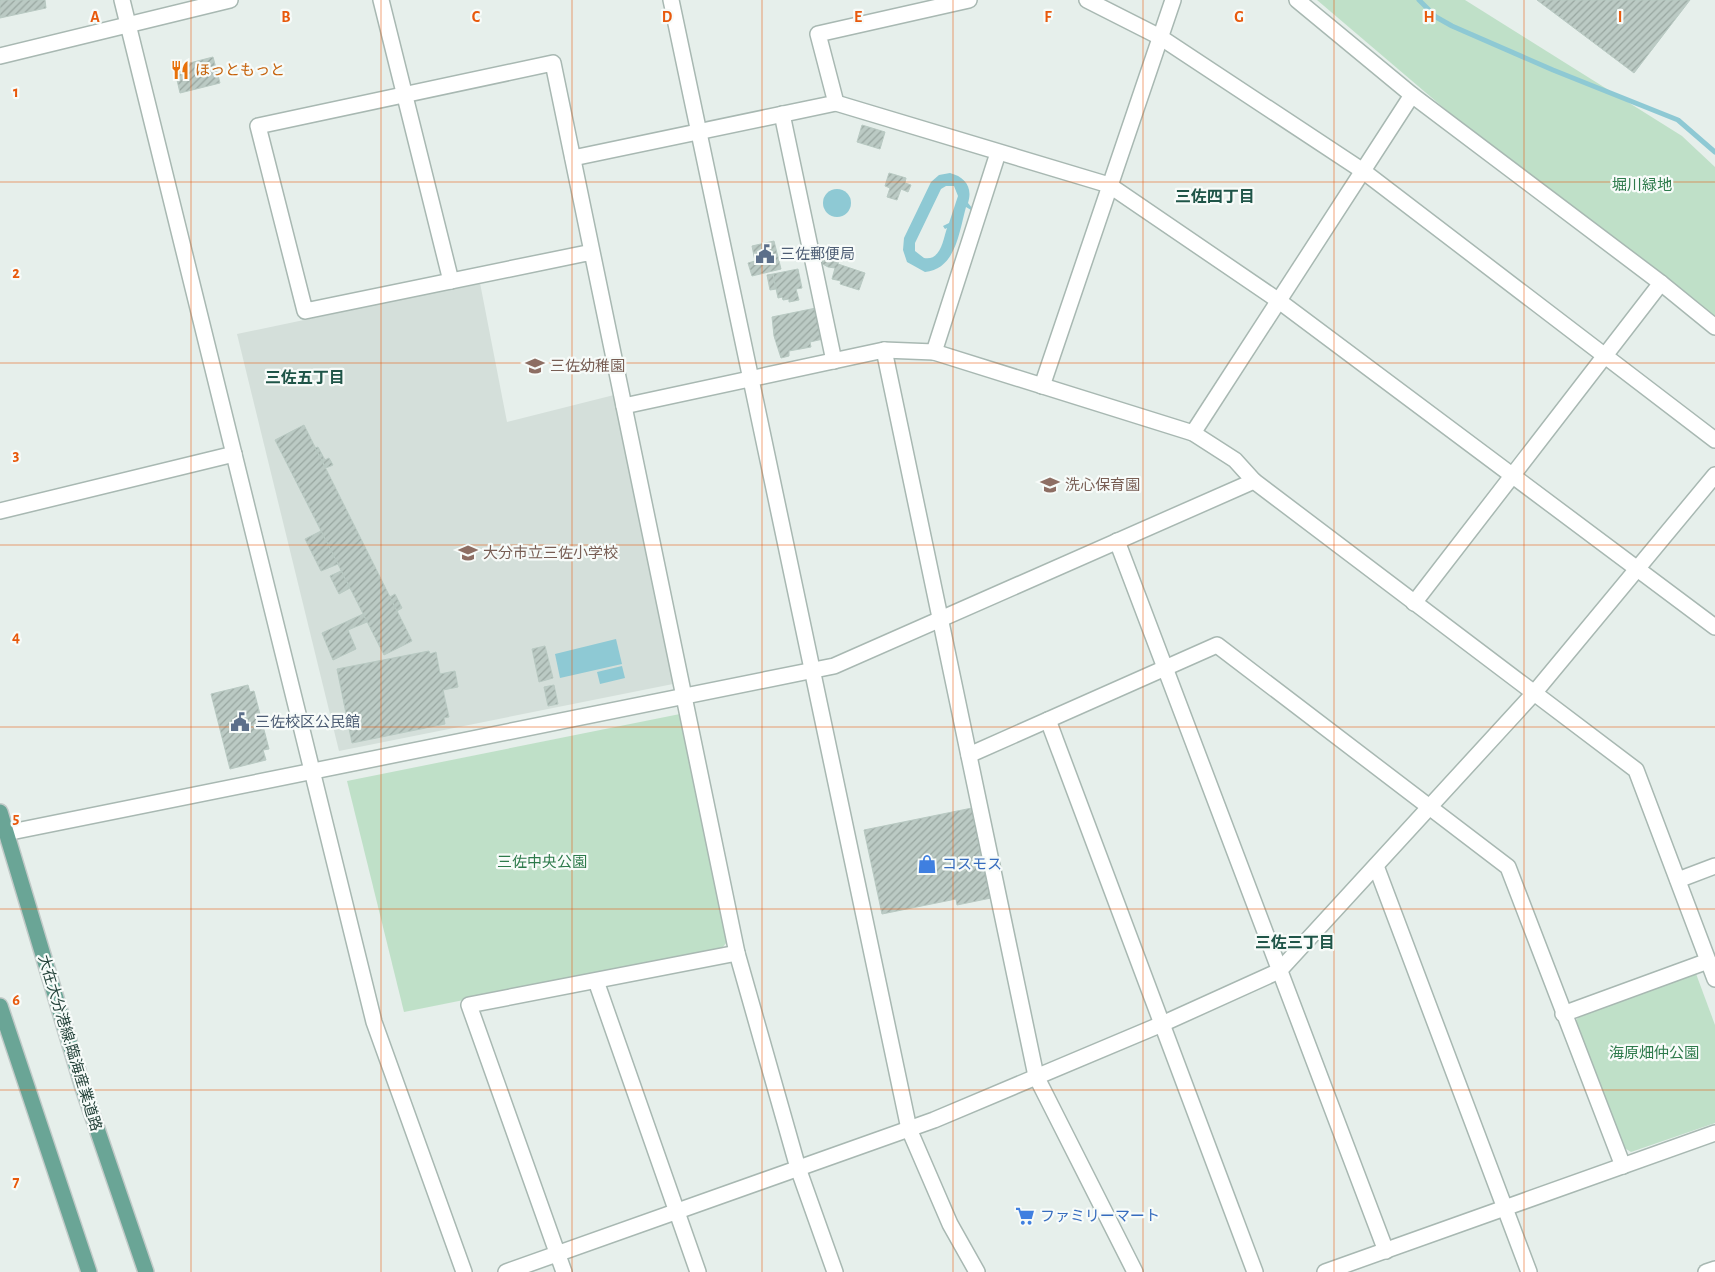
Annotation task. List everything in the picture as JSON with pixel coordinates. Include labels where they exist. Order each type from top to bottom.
[{"type":"main road","name":"大在大分港線;臨海産業道路","points":[[0,812],[83,1088],[146,1272]]},
{"type":"main road","points":[[0,1006],[89,1272]]},
{"type":"street","points":[[122,0],[374,1022],[464,1272]]},
{"type":"street","points":[[0,56],[230,0]]},
{"type":"street","points":[[381,0],[451,281]]},
{"type":"street","points":[[671,0],[910,1129],[950,1224],[977,1272]]},
{"type":"street","points":[[836,103],[818,34],[942,3],[969,0]]},
{"type":"street","points":[[1087,0],[1160,37],[1363,171],[1715,440]]},
{"type":"street","points":[[1042,386],[1173,0]]},
{"type":"street","points":[[1297,0],[1412,95],[1661,283],[1715,327]]},
{"type":"street","points":[[592,252],[305,311],[258,126],[553,63],[737,953],[798,1168],[835,1272]]},
{"type":"street","points":[[1193,433],[1412,95]]},
{"type":"street","points":[[573,158],[836,103],[1109,185],[1278,300],[1511,476],[1638,567],[1715,627]]},
{"type":"street","points":[[782,114],[834,361]]},
{"type":"street","points":[[934,352],[998,153]]},
{"type":"street","points":[[1414,603],[1661,283]]},
{"type":"street","points":[[884,350],[1036,1076],[1135,1272]]},
{"type":"street","points":[[624,406],[884,350],[934,352],[1193,433],[1235,460],[1254,481],[1636,770],[1715,979]]},
{"type":"street","points":[[0,510],[234,454]]},
{"type":"street","points":[[506,1272],[910,1129],[1162,1024],[1280,971],[1535,692],[1715,475]]},
{"type":"street","points":[[6,833],[834,666],[1254,481]]},
{"type":"street","points":[[1117,542],[1386,1250]]},
{"type":"street","points":[[970,755],[1217,645],[1508,867],[1623,1166]]},
{"type":"street","points":[[1048,720],[1255,1272]]},
{"type":"street","points":[[1376,866],[1529,1272]]},
{"type":"street","points":[[1678,880],[1715,866]]},
{"type":"street","points":[[564,1272],[469,1006],[737,953]]},
{"type":"street","points":[[1563,1014],[1708,961]]},
{"type":"street","points":[[596,980],[698,1272]]},
{"type":"street","points":[[1325,1272],[1715,1133]]},
{"type":"street","points":[[1706,1272],[1715,1269]]},
{"type":"shaded area","name":"大分市立三佐小学校","points":[[480,283],[507,422],[614,395],[673,684],[339,751],[237,334]]},
{"type":"green space","name":"堀川緑地","points":[[1317,0],[1465,0],[1682,136],[1715,167],[1715,317],[1472,132]]},
{"type":"green space","name":"三佐中央公園","points":[[680,714],[727,942],[722,948],[404,1012],[347,781]]},
{"type":"green space","name":"海原畑仲公園","points":[[1695,971],[1715,1025],[1715,1123],[1631,1152],[1623,1147],[1575,1022],[1579,1016]]},
{"type":"water","points":[[950,173],[964,180],[969,192],[968,203],[972,208],[971,210],[966,207],[958,238],[950,257],[944,264],[925,272],[907,262],[903,250],[904,238],[931,182],[939,175]],"holes":[[[946,186],[954,186],[958,196],[949,223],[943,226],[945,229],[947,228],[940,249],[934,256],[924,258],[915,251],[915,243],[941,189]]]},
{"type":"water","points":[[837,189],[847,193],[851,203],[847,213],[837,217],[827,213],[823,203],[827,193]]},
{"type":"water","points":[[616,639],[622,664],[560,678],[555,654]]},
{"type":"water","points":[[622,666],[625,678],[600,684],[597,672]]},
{"type":"building","points":[[0,0],[45,0],[46,8],[0,18]]},
{"type":"building","points":[[1537,0],[1690,0],[1634,73]]},
{"type":"building","points":[[213,57],[220,83],[180,93],[174,67]]},
{"type":"building","points":[[862,125],[885,132],[880,149],[857,142]]},
{"type":"building","points":[[889,173],[906,178],[905,183],[911,185],[908,192],[901,189],[897,200],[887,197],[890,188],[885,186]]},
{"type":"building","name":"三佐郵便局","points":[[774,241],[781,269],[752,276],[748,263],[755,261],[752,246]]},
{"type":"building","points":[[825,253],[840,258],[838,264],[865,273],[859,290],[840,284],[841,281],[832,279],[835,268],[821,263]]},
{"type":"building","points":[[798,269],[802,288],[796,289],[799,300],[789,302],[789,299],[783,300],[782,297],[778,298],[773,274]]},
{"type":"building","points":[[773,274],[776,289],[770,290],[767,275]]},
{"type":"building","points":[[816,308],[823,339],[810,342],[811,347],[789,351],[789,356],[781,358],[774,336],[772,317]]},
{"type":"building","points":[[304,425],[412,641],[384,655],[275,440]]},
{"type":"building","points":[[318,447],[325,460],[329,458],[333,465],[326,468],[315,448]]},
{"type":"building","points":[[321,531],[338,564],[321,571],[305,539]]},
{"type":"building","points":[[341,571],[350,588],[339,594],[330,576]]},
{"type":"building","points":[[395,594],[402,608],[397,611],[390,597]]},
{"type":"building","points":[[363,614],[367,622],[348,630],[356,649],[333,660],[322,633]]},
{"type":"building","points":[[545,646],[553,678],[539,682],[532,649]]},
{"type":"building","points":[[429,651],[430,654],[436,652],[440,674],[455,671],[458,687],[443,690],[449,717],[444,718],[445,724],[352,743],[337,669]]},
{"type":"building","name":"三佐校区公民館","points":[[248,685],[250,692],[254,691],[269,749],[263,750],[266,760],[230,769],[211,694]]},
{"type":"building","points":[[554,685],[558,704],[548,706],[544,687]]},
{"type":"building","name":"コスモス","points":[[972,808],[991,898],[957,905],[956,899],[882,914],[864,830]]},
{"type":"waterway","points":[[1419,0],[1436,17],[1452,26],[1553,70],[1678,120],[1715,152]]},
{"type":"place","name":"ほっともっと","points":[[180,70]]},
{"type":"place","name":"三佐郵便局","points":[[765,254]]},
{"type":"place","name":"三佐幼稚園","points":[[535,366]]},
{"type":"place","name":"洗心保育園","points":[[1050,485]]},
{"type":"place","name":"大分市立三佐小学校","points":[[468,553]]},
{"type":"place","name":"三佐校区公民館","points":[[240,722]]},
{"type":"place","name":"コスモス","points":[[927,864]]},
{"type":"place","name":"ファミリーマート","points":[[1025,1216]]},
{"type":"district","name":"三佐四丁目","points":[[1215,196]]},
{"type":"district","name":"三佐五丁目","points":[[305,377]]},
{"type":"district","name":"三佐三丁目","points":[[1295,942]]}]
